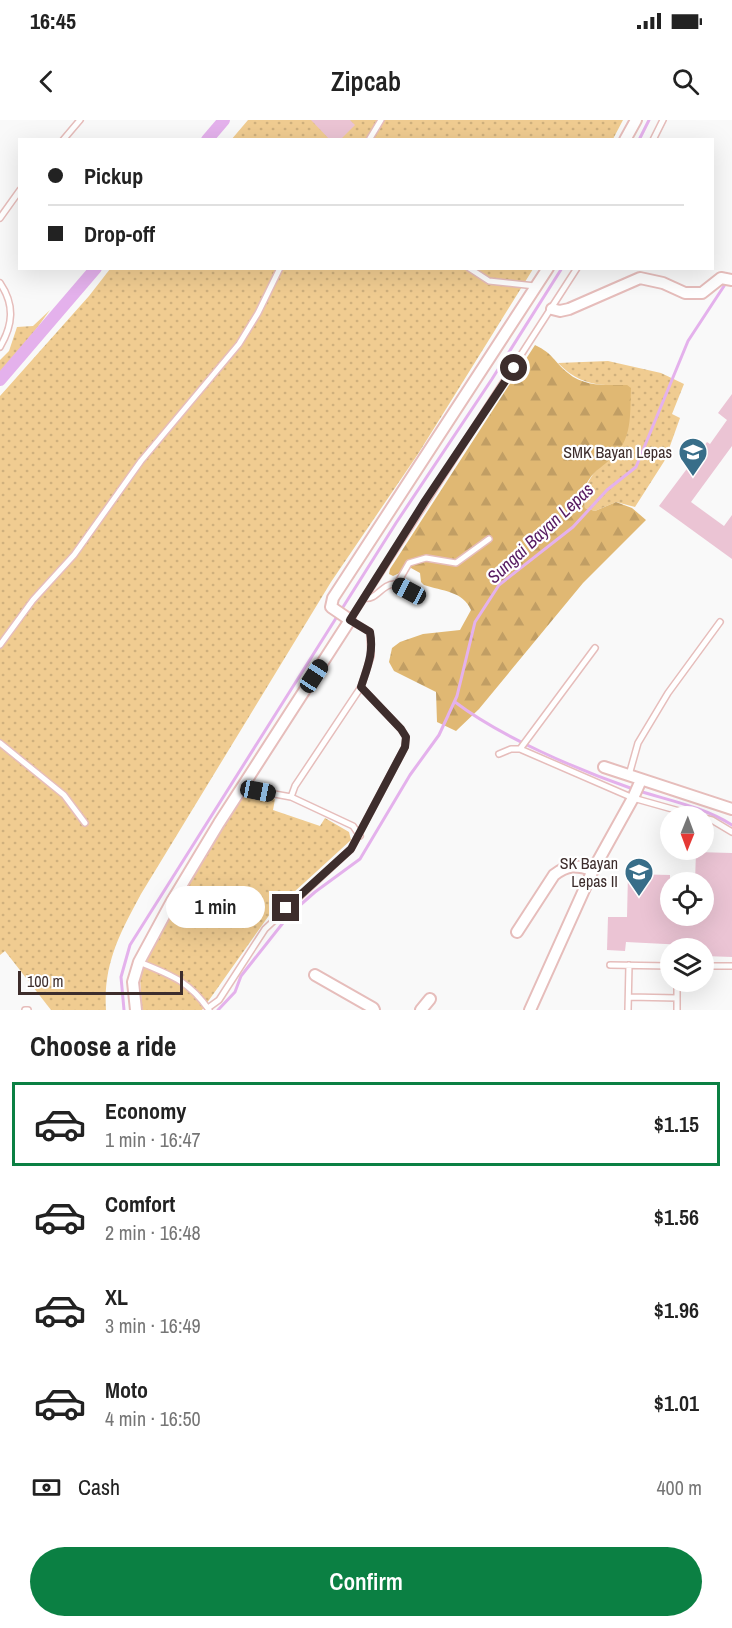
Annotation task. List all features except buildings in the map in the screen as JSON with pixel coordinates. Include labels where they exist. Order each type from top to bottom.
[{"type":"street","points":[[626,138],[636,120]]},
{"type":"street","points":[[136,1010],[133,982],[140,962],[172,901],[348,619],[333,609],[330,603],[547,270]]},
{"type":"street","points":[[552,309],[560,311],[569,309],[640,278],[663,283],[685,293],[702,293],[721,278],[728,279]]},
{"type":"street","points":[[604,766],[629,775],[637,789],[732,809]]},
{"type":"street","points":[[530,1010],[593,870],[637,789]]},
{"type":"street","points":[[517,932],[554,875],[562,869],[576,865],[593,870]]},
{"type":"street","points":[[315,975],[374,1010]]},
{"type":"street","points":[[422,1010],[430,999]]},
{"type":"lane","points":[[65,138],[80,120]]},
{"type":"lane","points":[[370,138],[381,120]]},
{"type":"lane","points":[[654,138],[663,120]]},
{"type":"lane","points":[[0,218],[18,193]]},
{"type":"lane","points":[[0,645],[33,600],[74,555],[141,461],[239,344],[258,313],[279,270]]},
{"type":"lane","points":[[472,270],[489,281],[537,286]]},
{"type":"lane","points":[[291,798],[295,786],[361,687],[372,656],[370,632],[348,619],[364,598],[576,270]]},
{"type":"lane","points":[[0,283],[9,299],[12,315],[8,333],[0,347]]},
{"type":"lane","points":[[397,584],[409,563],[426,558],[456,563],[489,540]]},
{"type":"lane","points":[[364,598],[372,598],[389,585],[397,584],[421,597]]},
{"type":"lane","points":[[629,775],[638,743],[668,693],[720,622]]},
{"type":"lane","points":[[522,746],[595,648]]},
{"type":"lane","points":[[140,962],[172,976],[195,991],[209,1009],[219,1000],[265,928],[351,849],[360,836],[405,747],[406,737],[361,687]]},
{"type":"lane","points":[[0,743],[64,795],[85,823]]},
{"type":"lane","points":[[499,754],[522,746],[637,789],[675,806]]},
{"type":"lane","points":[[241,788],[291,798],[353,826],[360,836]]},
{"type":"lane","points":[[714,821],[732,832]]},
{"type":"lane","points":[[610,965],[660,966]]},
{"type":"lane","points":[[628,1010],[629,965]]},
{"type":"lane","points":[[714,966],[732,966]]},
{"type":"lane","points":[[677,992],[677,1010]]},
{"type":"lane","points":[[628,997],[677,998]]},
{"type":"shaded area","points":[[248,120],[623,120],[614,138],[233,138]]},
{"type":"shaded area","points":[[109,270],[532,270],[418,454],[331,582],[141,894],[114,949],[107,978],[106,1010],[51,1010],[5,951],[0,955],[0,396]]},
{"type":"shaded area","points":[[50,310],[29,339],[0,372],[0,360],[9,351],[17,327],[33,326]]},
{"type":"shaded area","points":[[608,361],[661,373],[684,384],[672,414],[680,418],[665,460],[635,507],[616,502],[595,511],[585,508],[589,481],[599,468],[620,449],[606,385],[580,379],[558,363]]},
{"type":"shaded area","points":[[246,792],[275,799],[273,810],[320,826],[325,818],[349,832],[351,840],[270,914],[202,1010],[142,1010],[140,977],[150,954],[208,850]]},
{"type":"green space","points":[[535,345],[550,355],[574,378],[588,383],[627,385],[631,388],[630,419],[625,441],[615,455],[590,479],[584,496],[585,508],[595,511],[616,502],[632,508],[646,520],[583,583],[479,709],[456,731],[437,722],[436,692],[394,671],[389,662],[392,648],[400,642],[423,634],[460,630],[471,610],[457,595],[424,585],[421,582],[420,573],[411,568],[393,576],[389,574],[390,569]]},
{"type":"waterway","points":[[209,138],[224,120]]},
{"type":"waterway","points":[[640,138],[649,120]]},
{"type":"waterway","points":[[0,380],[94,270]]},
{"type":"waterway","points":[[124,1010],[121,977],[130,945],[396,523],[492,379],[561,270]]},
{"type":"waterway","name":"Sungai Bayan Lepas","points":[[218,1010],[235,992],[241,976],[290,914],[315,892],[360,859],[410,775],[439,735],[457,696],[475,622],[499,585],[573,527],[607,490],[636,467],[688,341],[726,283]]},
{"type":"waterway","points":[[455,702],[494,728],[565,762],[633,789],[696,808],[732,825]]},
{"type":"place","name":"SMK Bayan Lepas","points":[[693,478]]},
{"type":"place","name":"SK Bayan Lepas II","points":[[639,898]]},
{"type":"route","points":[[286,908],[358,840],[405,747],[406,737],[401,729],[361,687],[372,656],[372,643],[370,632],[350,620],[425,501],[514,368]]}]
